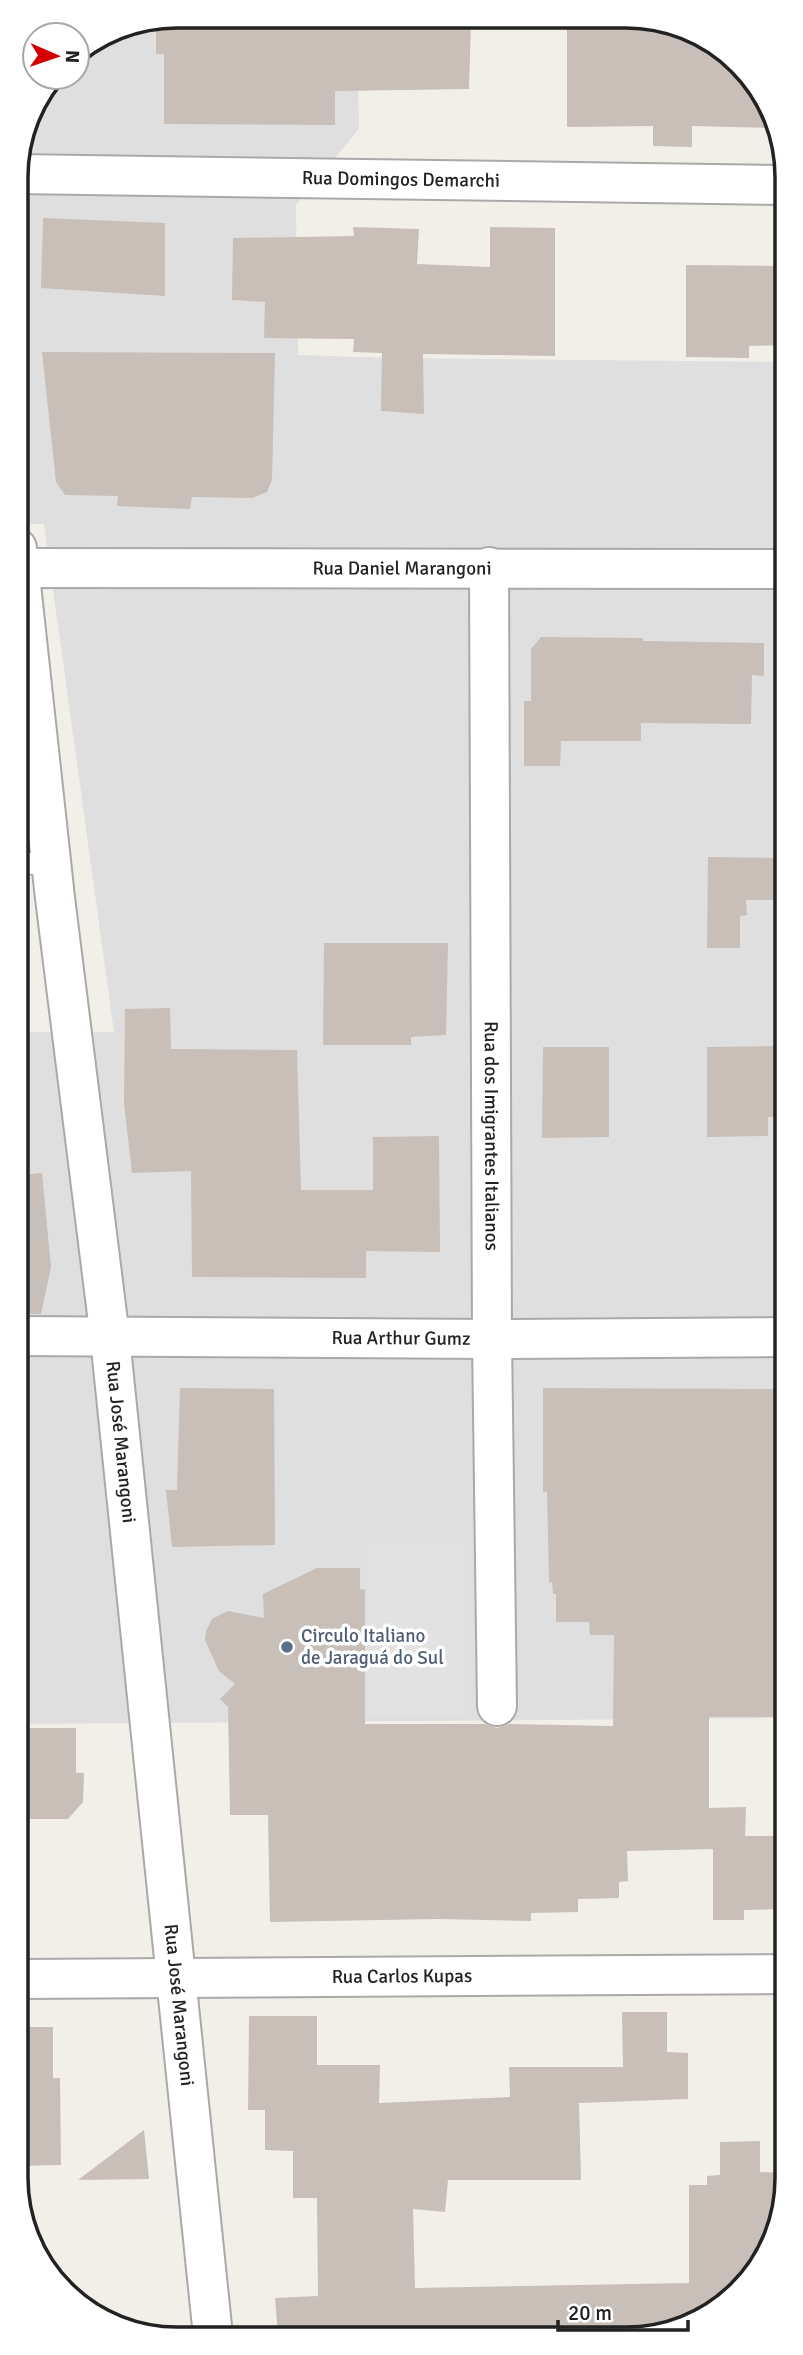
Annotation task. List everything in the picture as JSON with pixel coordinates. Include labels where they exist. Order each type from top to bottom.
[{"type":"street","name":"Rua Domingos Demarchi","points":[[28,174],[775,185]]},
{"type":"street","name":"Rua Daniel Marangoni","points":[[28,561],[775,569]]},
{"type":"street","name":"Rua dos Imigrantes Italianos","points":[[488,567],[492,1339],[497,1706]]},
{"type":"street","name":"Rua José Marangoni","points":[[28,757],[34,864],[110,1338],[212,2327]]},
{"type":"street","name":"Rua Arthur Gumz","points":[[28,1336],[492,1339],[775,1337]]},
{"type":"street","name":"Rua Carlos Kupas","points":[[28,1979],[775,1974]]},
{"type":"shaded area","points":[[168,28],[357,28],[359,129],[296,205],[298,355],[775,362],[775,1718],[28,1724],[28,1032],[114,1032],[44,524],[28,524],[28,168],[33,139],[56,91],[91,91],[91,56],[120,39],[148,31]]},
{"type":"shaded area","points":[[367,1544],[464,1545],[464,1715],[369,1714]]},
{"type":"building","points":[[168,28],[471,28],[469,89],[335,91],[335,125],[164,124],[164,54],[156,54],[156,30]]},
{"type":"building","points":[[567,28],[635,28],[683,39],[717,59],[744,86],[760,111],[767,128],[692,126],[692,147],[653,146],[653,126],[567,127]]},
{"type":"building","points":[[43,218],[165,223],[165,296],[41,288]]},
{"type":"building","points":[[353,227],[419,229],[417,264],[490,267],[490,227],[555,228],[555,356],[423,354],[424,414],[381,411],[382,353],[353,352],[354,339],[264,338],[265,302],[232,300],[233,238],[354,236]]},
{"type":"building","points":[[686,265],[775,266],[775,345],[749,346],[749,358],[686,357]]},
{"type":"building","points":[[42,352],[275,353],[272,480],[267,492],[252,498],[192,497],[190,509],[117,506],[118,496],[65,495],[56,482]]},
{"type":"building","points":[[541,637],[764,643],[764,676],[752,675],[751,724],[641,723],[641,741],[561,741],[560,766],[524,766],[524,701],[531,701],[531,649]]},
{"type":"building","points":[[708,857],[775,858],[775,900],[746,900],[747,915],[740,916],[740,948],[707,948]]},
{"type":"building","points":[[324,943],[448,943],[446,1035],[411,1037],[411,1045],[323,1045]]},
{"type":"building","points":[[170,1008],[171,1049],[297,1050],[301,1190],[373,1190],[373,1137],[439,1136],[440,1252],[366,1251],[366,1278],[192,1277],[191,1171],[132,1173],[124,1103],[125,1009]]},
{"type":"building","points":[[775,1046],[775,1117],[768,1117],[768,1136],[707,1137],[707,1047]]},
{"type":"building","points":[[543,1047],[609,1047],[609,1137],[542,1138]]},
{"type":"building","points":[[42,1173],[51,1267],[41,1314],[28,1314],[28,1174]]},
{"type":"building","points":[[180,1388],[274,1389],[275,1545],[172,1547],[166,1490],[177,1490]]},
{"type":"building","points":[[543,1388],[775,1389],[775,1717],[709,1717],[709,1808],[746,1807],[745,1836],[775,1836],[775,1909],[744,1910],[744,1920],[713,1920],[713,1849],[627,1851],[628,1881],[619,1882],[619,1898],[578,1899],[578,1912],[531,1913],[531,1921],[437,1919],[270,1922],[268,1815],[230,1815],[228,1707],[220,1699],[235,1684],[219,1671],[205,1640],[212,1619],[228,1611],[264,1618],[263,1594],[317,1568],[360,1568],[360,1589],[365,1590],[365,1724],[485,1724],[497,1728],[509,1724],[613,1726],[614,1635],[590,1635],[589,1622],[556,1622],[556,1594],[553,1594],[552,1582],[549,1583],[547,1492],[543,1492]]},
{"type":"building","points":[[28,1728],[76,1728],[76,1773],[84,1773],[83,1802],[68,1819],[28,1819]]},
{"type":"building","points":[[622,2012],[667,2012],[667,2052],[688,2053],[688,2099],[579,2103],[581,2180],[448,2180],[445,2212],[413,2209],[415,2288],[689,2283],[689,2185],[707,2185],[707,2176],[720,2175],[720,2142],[760,2141],[760,2172],[775,2173],[772,2207],[764,2235],[750,2261],[738,2276],[709,2302],[683,2316],[645,2326],[277,2327],[275,2298],[318,2296],[317,2198],[293,2198],[293,2151],[265,2150],[265,2110],[248,2110],[249,2016],[317,2016],[317,2065],[380,2065],[379,2103],[510,2097],[509,2067],[623,2067]]},
{"type":"building","points":[[28,2027],[53,2027],[53,2078],[60,2078],[61,2165],[28,2166]]},
{"type":"building","points":[[144,2130],[149,2179],[78,2180]]},
{"type":"place","name":"Circulo Italiano de Jaraguá do Sul","points":[[287,1647]]}]
